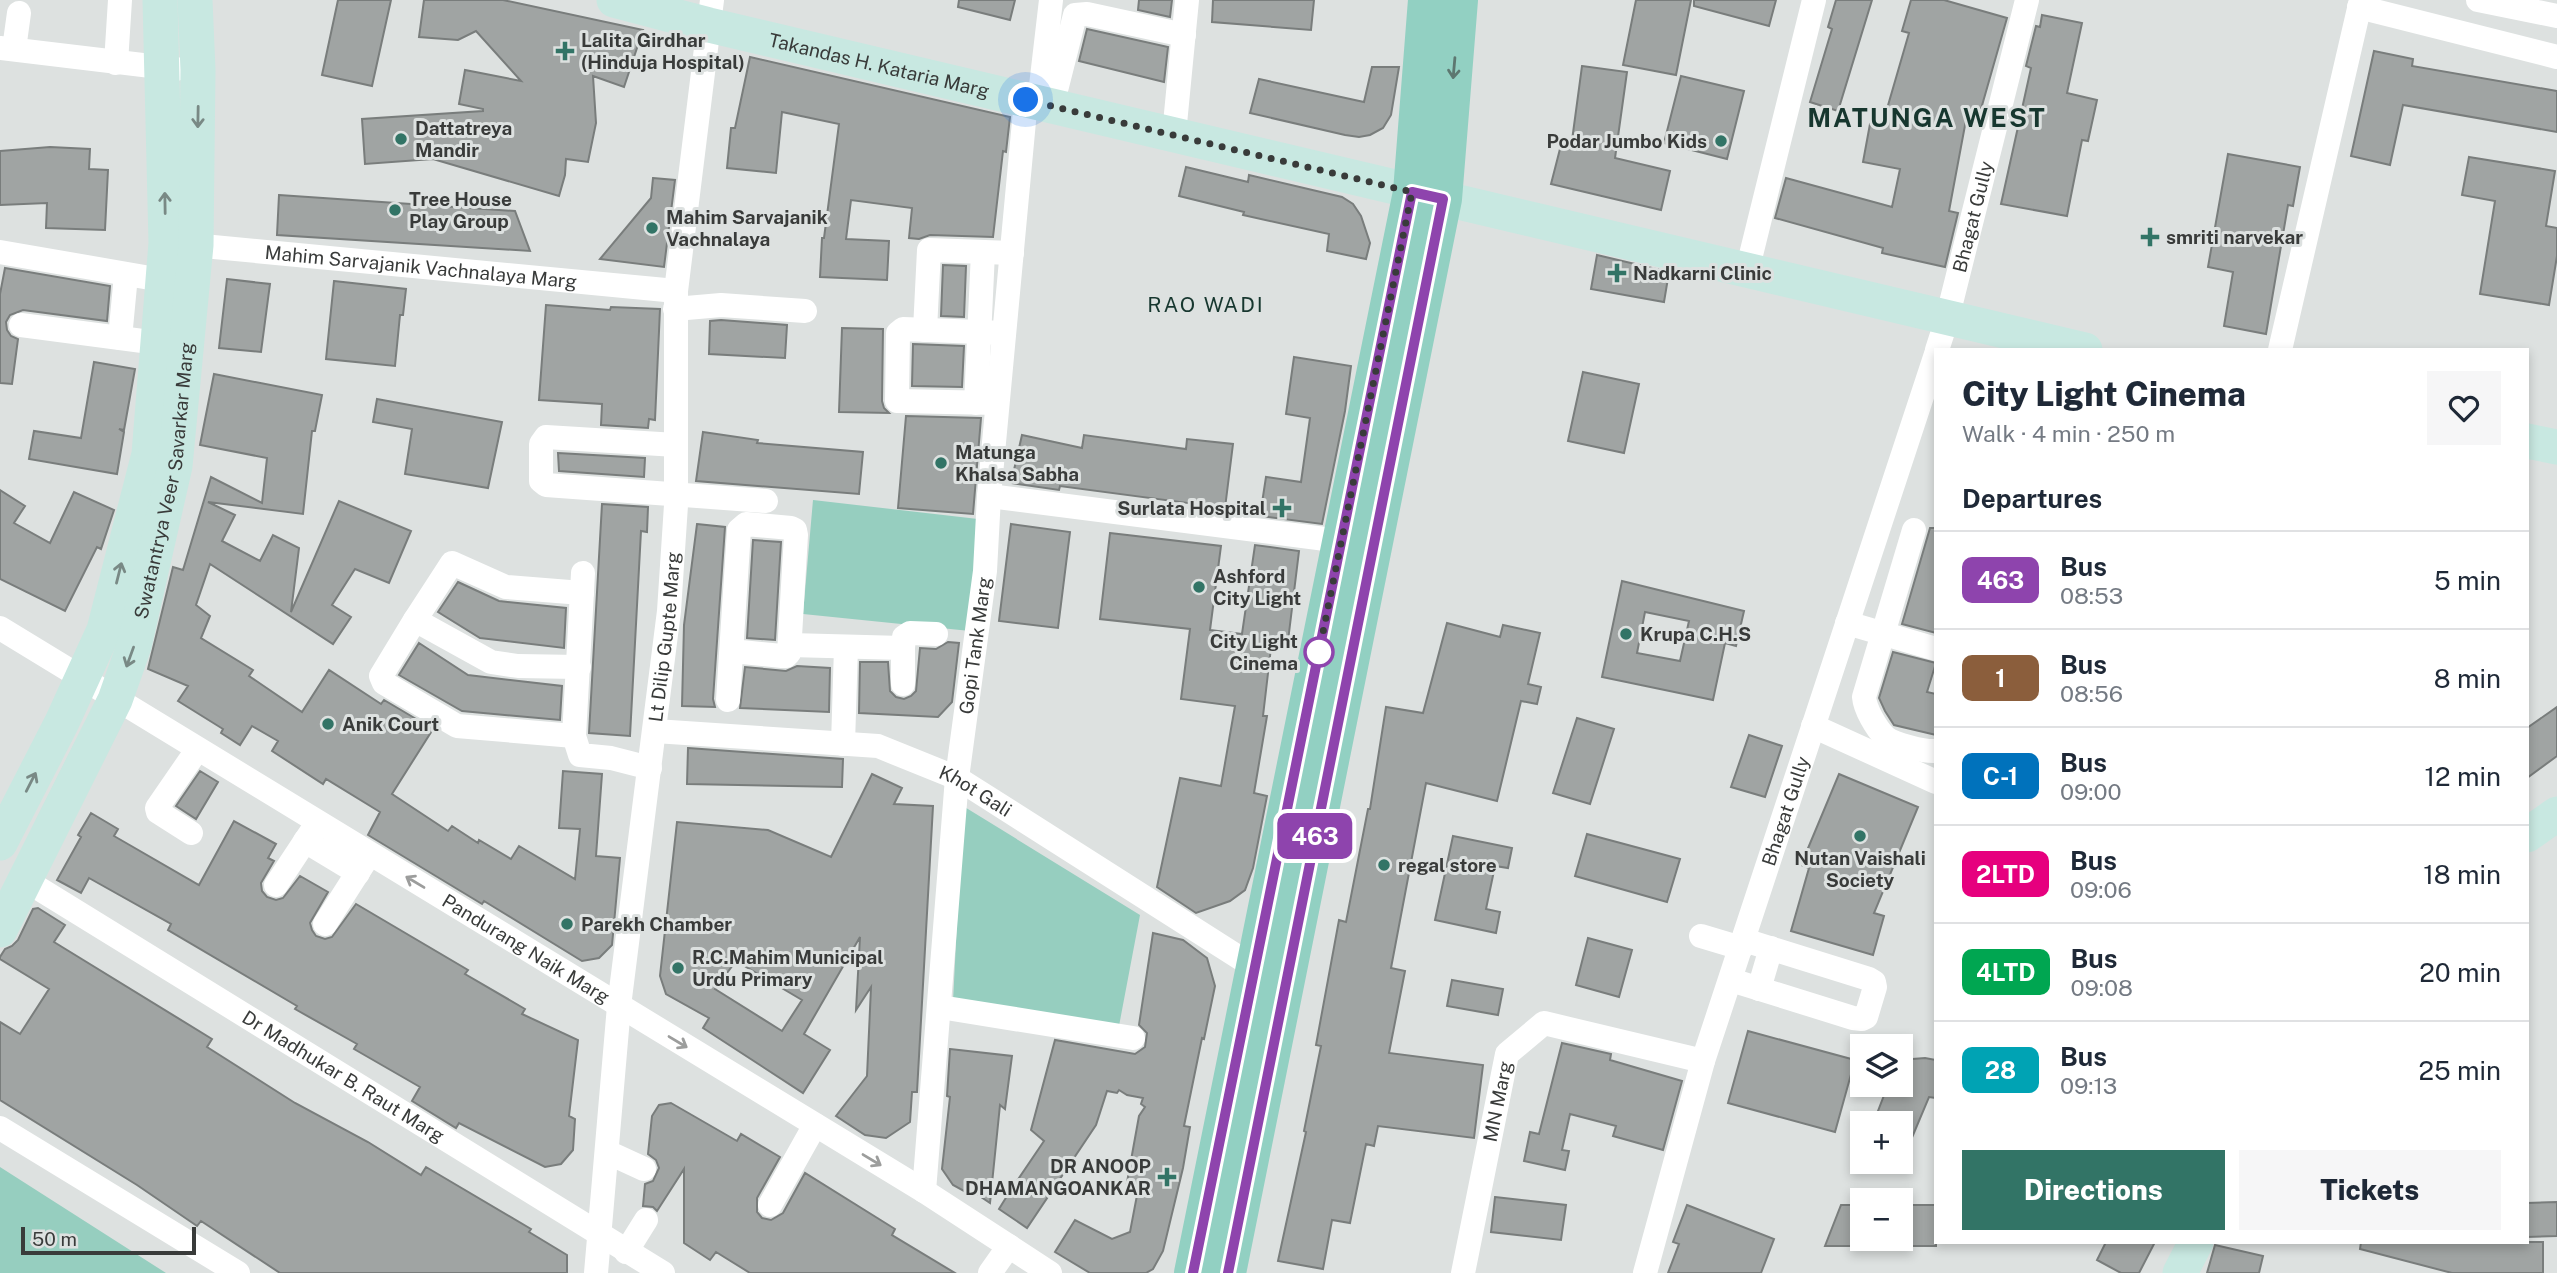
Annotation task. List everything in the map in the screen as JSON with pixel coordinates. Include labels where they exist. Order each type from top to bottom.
[{"type":"main road","name":"Swatantrya Veer Savarkar Marg","points":[[160,0],[163,69],[181,244]]},
{"type":"main road","name":"Swatantrya Veer Savarkar Marg","points":[[0,843],[104,630],[149,454],[171,345],[198,71],[195,0]]},
{"type":"main road","name":"Takandas H. Kataria Marg","points":[[614,0],[710,13],[1039,103],[1747,271],[1940,341],[2053,348]]},
{"type":"main road","points":[[1193,1273],[1341,541],[1427,196],[1427,0]]},
{"type":"main road","points":[[1227,1273],[1427,196],[1459,0]]},
{"type":"main road","name":"Swatantrya Veer Savarkar Marg","points":[[0,930],[115,700],[134,646],[175,466],[171,345]]},
{"type":"main road","points":[[2529,441],[2557,447]]},
{"type":"main road","points":[[2529,834],[2557,814]]},
{"type":"main road","points":[[2180,1273],[2195,1244]]},
{"type":"street","points":[[116,63],[120,0]]},
{"type":"street","points":[[1039,103],[1051,0]]},
{"type":"street","points":[[1174,134],[1187,0]]},
{"type":"street","points":[[1747,271],[1814,0]]},
{"type":"street","points":[[2477,0],[2533,5],[2557,16]]},
{"type":"street","name":"Bhagat Gully","points":[[1940,341],[2027,1]]},
{"type":"street","points":[[2280,348],[2360,4],[2557,57]]},
{"type":"street","points":[[1039,103],[1075,15],[1127,11],[1184,35]]},
{"type":"street","points":[[19,13],[7,49],[198,71]]},
{"type":"street","name":"Lt Dilip Gupte Marg","points":[[596,1273],[619,1006],[669,611],[669,444],[675,300],[710,13]]},
{"type":"street","name":"Gopi Tank Marg","points":[[924,1191],[957,778],[985,571],[989,496],[987,403],[1004,333],[1012,253],[1039,103]]},
{"type":"street","name":"Mahim Sarvajanik Vachnalaya Marg","points":[[181,244],[721,305],[804,311]]},
{"type":"street","points":[[925,330],[929,250],[1012,253]]},
{"type":"street","points":[[0,252],[177,282]]},
{"type":"street","points":[[983,252],[979,332],[987,403],[898,401],[899,330],[925,330],[979,332],[1004,333]]},
{"type":"street","points":[[120,338],[126,275]]},
{"type":"street","points":[[21,325],[171,345]]},
{"type":"street","name":"Bhagat Gully","points":[[1645,1273],[1703,1061],[1934,359]]},
{"type":"street","points":[[669,444],[546,437],[541,444],[541,481],[547,485],[766,502]]},
{"type":"street","points":[[989,496],[1341,541]]},
{"type":"street","points":[[1881,520],[1925,533],[1883,634],[1864,696],[1865,706],[1884,736],[1891,741],[1934,751]]},
{"type":"street","points":[[728,700],[739,530],[746,524],[795,530],[789,653],[786,656],[732,651]]},
{"type":"street","points":[[574,736],[457,726],[384,683],[381,676],[452,563],[506,587],[583,583],[574,736],[580,755],[611,758],[650,768]]},
{"type":"street","points":[[415,620],[491,662],[518,666],[579,667]]},
{"type":"street","points":[[1847,623],[1934,648]]},
{"type":"street","name":"Pandurang Naik Marg","points":[[0,628],[197,750],[311,832],[363,864],[619,1006],[924,1191],[1049,1273]]},
{"type":"street","points":[[903,684],[904,637],[910,633],[936,634]]},
{"type":"street","points":[[790,645],[903,648]]},
{"type":"street","points":[[843,744],[846,647]]},
{"type":"street","points":[[1813,726],[1934,781]]},
{"type":"street","name":"Khot Gali","points":[[654,731],[878,746],[957,778],[1254,967]]},
{"type":"street","points":[[191,833],[158,812],[157,808],[197,750]]},
{"type":"street","points":[[276,885],[311,832]]},
{"type":"street","points":[[325,924],[363,864]]},
{"type":"street","name":"Dr Madhukar B. Raut Marg","points":[[25,880],[663,1273]]},
{"type":"street","points":[[1701,936],[1771,948],[1869,979],[1874,982],[1875,987],[1866,1017],[1863,1019],[1731,980]]},
{"type":"street","points":[[1759,989],[1771,948]]},
{"type":"street","points":[[940,1007],[1133,1038]]},
{"type":"street","name":"MN Marg","points":[[1463,1273],[1507,1054],[1544,1023],[1703,1061]]},
{"type":"street","points":[[770,1205],[815,1125]]},
{"type":"street","points":[[0,1128],[238,1273]]},
{"type":"street","points":[[607,1152],[644,1169]]},
{"type":"street","points":[[626,1252],[646,1220]]},
{"type":"street","points":[[990,1273],[1009,1246]]},
{"type":"green space","points":[[813,500],[978,519],[970,631],[803,614]]},
{"type":"green space","points":[[963,806],[1140,915],[1119,1026],[953,1001]]},
{"type":"green space","points":[[0,1167],[166,1273],[0,1273]]},
{"type":"building","points":[[338,0],[391,0],[372,86],[322,75]]},
{"type":"building","points":[[424,0],[503,0],[643,30],[624,87],[593,76],[596,123],[588,162],[566,159],[559,196],[433,159],[365,164],[362,119],[483,111],[459,104],[465,70],[521,81],[476,31],[458,40],[419,37]]},
{"type":"building","points":[[959,0],[1015,0],[1010,20],[958,7]]},
{"type":"building","points":[[1139,0],[1172,0],[1170,17],[1138,10]]},
{"type":"building","points":[[1213,0],[1314,0],[1311,30],[1212,22]]},
{"type":"building","points":[[1636,0],[1691,0],[1676,75],[1623,65]]},
{"type":"building","points":[[1694,0],[1776,0],[1769,26],[1694,6]]},
{"type":"building","points":[[1836,0],[1872,0],[1838,111],[1810,102],[1832,29],[1828,27]]},
{"type":"building","points":[[1911,0],[1944,0],[2007,18],[1977,123],[1966,120],[1949,211],[1958,213],[1945,267],[1882,253],[1883,248],[1775,218],[1786,178],[1892,207],[1900,169],[1863,162],[1870,124],[1882,126],[1909,33],[1902,31]]},
{"type":"building","points":[[2042,15],[2082,23],[2067,93],[2097,100],[2088,141],[2082,140],[2067,216],[2001,204],[2031,68],[2026,66],[2036,26],[2040,27]]},
{"type":"building","points":[[1087,29],[1168,47],[1164,82],[1079,61]]},
{"type":"building","points":[[2374,51],[2413,59],[2412,66],[2557,91],[2557,132],[2403,105],[2390,165],[2351,156]]},
{"type":"building","points":[[750,57],[1010,117],[1006,152],[1003,151],[993,237],[930,235],[919,239],[909,238],[912,208],[851,200],[846,239],[889,241],[887,280],[820,277],[822,238],[839,124],[782,112],[776,173],[727,168],[731,128],[735,128]]},
{"type":"building","points":[[1582,66],[1627,72],[1615,158],[1670,171],[1661,210],[1551,184],[1561,145],[1571,148]]},
{"type":"building","points":[[1372,67],[1399,67],[1391,115],[1383,128],[1370,135],[1345,135],[1250,113],[1259,79],[1364,102]]},
{"type":"building","points":[[1681,76],[1744,91],[1727,159],[1664,143]]},
{"type":"building","points":[[50,147],[90,149],[89,169],[108,170],[105,230],[46,228],[47,203],[0,205],[0,151]]},
{"type":"building","points":[[2228,154],[2300,167],[2293,206],[2288,205],[2266,334],[2224,326],[2233,272],[2208,267]]},
{"type":"building","points":[[2469,157],[2555,171],[2546,226],[2557,228],[2557,256],[2549,305],[2480,294],[2495,201],[2462,195]]},
{"type":"building","points":[[1186,167],[1248,182],[1249,175],[1342,197],[1353,204],[1361,216],[1370,243],[1366,259],[1327,251],[1329,234],[1243,215],[1244,212],[1179,196]]},
{"type":"building","name":"Mahim Sarvajanik Vachnalaya","points":[[653,178],[675,180],[664,267],[600,259],[651,198]]},
{"type":"building","points":[[279,195],[515,211],[530,251],[277,235]]},
{"type":"building","points":[[1597,255],[1669,272],[1664,302],[1591,289]]},
{"type":"building","points":[[943,265],[966,266],[964,317],[941,316]]},
{"type":"building","points":[[5,268],[110,286],[107,321],[23,310],[10,315],[6,322],[7,330],[11,336],[18,339],[12,384],[0,383],[0,294]]},
{"type":"building","points":[[227,279],[270,284],[261,352],[219,348]]},
{"type":"building","points":[[334,281],[406,289],[403,315],[400,315],[395,366],[326,359]]},
{"type":"building","points":[[546,305],[610,310],[611,307],[660,309],[655,420],[649,419],[648,428],[601,425],[602,404],[539,400]]},
{"type":"building","points":[[710,321],[787,325],[785,358],[709,354]]},
{"type":"building","points":[[842,328],[883,329],[882,401],[889,413],[839,412]]},
{"type":"building","points":[[913,344],[964,346],[962,387],[912,386]]},
{"type":"building","points":[[1294,357],[1351,366],[1345,411],[1322,524],[1260,516],[1266,477],[1301,482],[1310,418],[1286,414]]},
{"type":"building","points":[[94,362],[135,369],[124,430],[119,429],[124,432],[117,474],[29,459],[34,431],[81,438]]},
{"type":"building","points":[[1583,372],[1639,384],[1624,453],[1568,441]]},
{"type":"building","points":[[214,374],[322,395],[315,431],[312,431],[303,514],[208,502],[235,515],[222,541],[260,561],[273,535],[299,548],[291,612],[339,501],[411,531],[389,583],[355,569],[332,605],[351,617],[333,644],[210,564],[196,605],[210,616],[201,638],[253,670],[249,676],[302,712],[329,670],[381,704],[384,700],[433,729],[392,794],[448,831],[452,826],[478,843],[479,840],[511,859],[519,846],[575,879],[580,829],[559,828],[563,771],[602,774],[596,856],[620,858],[612,945],[599,958],[582,961],[368,835],[380,812],[326,779],[323,784],[272,751],[278,741],[252,726],[240,745],[221,733],[223,729],[178,701],[188,686],[148,669],[173,567],[183,570],[211,477],[262,503],[267,458],[200,445]]},
{"type":"building","points":[[377,399],[502,422],[488,488],[405,474],[412,429],[373,422]]},
{"type":"building","name":"Matunga Khalsa Sabha","points":[[906,416],[981,418],[973,514],[898,508]]},
{"type":"building","points":[[703,432],[758,440],[757,443],[863,452],[859,494],[696,481]]},
{"type":"building","points":[[1022,435],[1082,448],[1084,435],[1186,449],[1187,439],[1233,444],[1225,508],[1060,486],[1059,490],[1011,483]]},
{"type":"building","points":[[558,453],[645,458],[644,477],[559,471]]},
{"type":"building","points":[[0,490],[25,506],[14,523],[50,543],[74,492],[114,510],[101,549],[97,547],[65,611],[0,579]]},
{"type":"building","points":[[602,504],[648,507],[647,532],[641,531],[630,736],[589,733]]},
{"type":"building","points":[[697,524],[725,527],[713,699],[715,707],[682,706],[684,625]]},
{"type":"building","points":[[1011,524],[1070,532],[1058,628],[999,621]]},
{"type":"building","points":[[1930,528],[1934,528],[1934,632],[1902,624]]},
{"type":"building","points":[[1110,533],[1221,546],[1210,630],[1242,634],[1255,545],[1299,551],[1288,641],[1272,639],[1263,716],[1267,716],[1254,793],[1267,796],[1253,868],[1245,890],[1230,901],[1196,913],[1157,887],[1180,778],[1221,786],[1235,706],[1181,699],[1190,629],[1100,619]]},
{"type":"building","points":[[753,540],[781,542],[775,640],[747,638]]},
{"type":"building","name":"Krupa C.H.S","points":[[1622,581],[1744,611],[1736,646],[1725,643],[1713,700],[1602,677]],"holes":[[[1645,612],[1689,621],[1680,661],[1637,653]]]},
{"type":"building","points":[[458,582],[499,601],[566,608],[564,648],[480,638],[438,612]]},
{"type":"building","points":[[1447,623],[1500,637],[1503,625],[1540,633],[1528,684],[1541,687],[1537,704],[1521,701],[1497,801],[1426,783],[1391,968],[1405,971],[1389,1053],[1483,1065],[1474,1138],[1378,1126],[1374,1146],[1366,1144],[1350,1223],[1332,1220],[1323,1269],[1278,1261],[1306,1132],[1304,1131],[1321,1046],[1316,1045],[1339,920],[1346,922],[1370,809],[1386,707],[1423,713]]},
{"type":"building","points":[[948,642],[959,643],[952,702],[938,717],[859,713],[860,662],[888,662],[890,691],[896,697],[904,699],[916,691],[920,648],[936,649]]},
{"type":"building","points":[[419,643],[468,675],[562,686],[560,720],[462,711],[399,675]]},
{"type":"building","points":[[1893,652],[1934,662],[1927,692],[1934,694],[1934,735],[1894,725],[1879,698]]},
{"type":"building","points":[[797,666],[830,668],[829,712],[740,708],[745,667],[786,671]]},
{"type":"building","points":[[2557,707],[2557,756],[2529,777],[2529,727]]},
{"type":"building","points":[[1577,718],[1614,729],[1590,804],[1553,793]]},
{"type":"building","points":[[1749,735],[1782,746],[1765,797],[1731,787]]},
{"type":"building","points":[[688,748],[843,759],[842,787],[687,784]]},
{"type":"building","points":[[200,771],[218,782],[196,819],[176,806]]},
{"type":"building","points":[[872,774],[902,788],[894,804],[933,806],[917,1092],[912,1092],[910,1122],[886,1138],[865,1135],[836,1116],[867,1076],[871,987],[856,1010],[860,937],[804,1034],[830,1050],[803,1093],[703,1028],[709,1018],[666,994],[660,976],[677,822],[768,830],[831,857]],"holes":[[[736,961],[802,1000],[782,1031],[715,989]]]},
{"type":"building","name":"Nutan Vaishali Society","points":[[1839,774],[1918,807],[1874,913],[1884,916],[1873,955],[1791,931],[1809,868],[1801,865]]},
{"type":"building","points":[[91,813],[118,829],[114,836],[199,885],[234,821],[276,844],[268,858],[274,861],[261,883],[262,891],[267,897],[276,900],[283,898],[300,876],[328,892],[310,923],[316,936],[325,939],[332,937],[356,904],[468,970],[465,974],[525,1009],[522,1014],[578,1040],[569,1116],[575,1119],[573,1150],[561,1164],[545,1167],[459,1123],[456,1128],[412,1101],[420,1087],[354,1049],[357,1044],[295,1009],[297,1006],[168,930],[171,924],[89,878],[81,893],[57,880]]},
{"type":"building","points":[[1587,834],[1680,859],[1667,902],[1575,876]]},
{"type":"building","points":[[1453,836],[1512,848],[1508,868],[1495,866],[1486,909],[1500,912],[1496,933],[1435,920]]},
{"type":"building","points":[[38,908],[65,925],[54,942],[212,1039],[207,1047],[295,1103],[368,1142],[421,1175],[426,1167],[531,1229],[529,1232],[567,1255],[567,1273],[280,1273],[201,1221],[197,1226],[137,1185],[0,1100],[0,1022],[20,1034],[49,989],[0,957],[5,949],[18,940],[33,909]]},
{"type":"building","points":[[1153,933],[1183,940],[1207,958],[1215,986],[1184,1126],[1190,1127],[1183,1168],[1163,1251],[1153,1269],[1146,1273],[1090,1273],[1055,1252],[1075,1220],[1112,1239],[1130,1232],[1138,1190],[1126,1188],[1139,1116],[1145,1107],[1141,1104],[1143,1098],[1127,1095],[1119,1090],[1117,1093],[1107,1091],[1096,1125],[1027,1228],[999,1209],[1007,1196],[1013,1197],[1017,1181],[1044,1141],[1031,1130],[1055,1040],[1135,1054],[1145,1047],[1147,1033],[1139,1025]]},
{"type":"building","points":[[1588,938],[1632,950],[1619,997],[1576,985]]},
{"type":"building","points":[[1452,980],[1503,989],[1498,1015],[1447,1006]]},
{"type":"building","points":[[1748,1031],[1850,1059],[1850,1078],[1835,1132],[1728,1103]]},
{"type":"building","points":[[1562,1043],[1611,1054],[1610,1060],[1682,1081],[1663,1150],[1613,1136],[1616,1126],[1570,1114],[1562,1150],[1569,1151],[1565,1170],[1524,1161],[1530,1132],[1539,1134]]},
{"type":"building","points":[[950,1049],[1012,1056],[1005,1109],[1000,1105],[990,1203],[975,1193],[973,1196],[953,1185],[942,1169],[950,1097],[947,1096]]},
{"type":"building","points":[[1913,1059],[1934,1060],[1934,1098],[1929,1097],[1913,1135],[1913,1111],[1878,1111],[1883,1097],[1913,1097]]},
{"type":"building","points":[[671,1103],[737,1141],[741,1134],[780,1157],[757,1198],[757,1212],[762,1218],[771,1220],[783,1213],[805,1173],[895,1229],[892,1235],[955,1273],[750,1273],[716,1252],[710,1260],[684,1243],[684,1169],[657,1211],[653,1207],[643,1206],[645,1184],[653,1181],[659,1168],[656,1160],[648,1154],[652,1116],[659,1105]]},
{"type":"building","points":[[1495,1197],[1566,1205],[1561,1240],[1491,1232]]},
{"type":"building","points":[[2557,1202],[2557,1236],[2529,1237],[2529,1203]]},
{"type":"building","points":[[1687,1205],[1774,1239],[1761,1273],[1668,1273],[1679,1244],[1673,1242]]},
{"type":"building","points":[[1841,1205],[1850,1205],[1850,1246],[1825,1246]]},
{"type":"building","points":[[1913,1205],[1934,1205],[1936,1246],[1913,1246]]},
{"type":"building","points":[[2543,1242],[2543,1273],[2452,1273],[2360,1249],[2361,1244]]},
{"type":"building","points":[[2105,1244],[2154,1244],[2139,1273],[2121,1273],[2097,1260]]},
{"type":"building","points":[[2215,1245],[2263,1256],[2259,1273],[2207,1273]]},
{"type":"bus line","name":"463","points":[[1193,1273],[1412,192],[1443,199],[1228,1273]]},
{"type":"place","name":"Lalita Girdhar (Hinduja Hospital)","points":[[565,51]]},
{"type":"place","name":"Dattatreya Mandir","points":[[401,139]]},
{"type":"place","name":"Podar Jumbo Kids","points":[[1721,141]]},
{"type":"place","name":"Tree House Play Group","points":[[395,210]]},
{"type":"place","name":"Mahim Sarvajanik Vachnalaya","points":[[652,228]]},
{"type":"place","name":"smriti narvekar","points":[[2150,237]]},
{"type":"place","name":"Nadkarni Clinic","points":[[1617,273]]},
{"type":"place","name":"Matunga Khalsa Sabha","points":[[941,463]]},
{"type":"place","name":"Surlata Hospital","points":[[1282,508]]},
{"type":"place","name":"Ashford City Light","points":[[1199,587]]},
{"type":"place","name":"Krupa C.H.S","points":[[1626,634]]},
{"type":"place","name":"City Light Cinema","points":[[1319,652]]},
{"type":"place","name":"Anik Court","points":[[328,724]]},
{"type":"place","name":"Nutan Vaishali Society","points":[[1860,836]]},
{"type":"place","name":"regal store","points":[[1384,865]]},
{"type":"place","name":"Parekh Chamber","points":[[567,924]]},
{"type":"place","name":"R.C.Mahim Municipal Urdu Primary","points":[[678,968]]},
{"type":"place","name":"DR ANOOP DHAMANGOANKAR","points":[[1167,1177]]},
{"type":"district","name":"MATUNGA WEST","points":[[1927,117]]},
{"type":"district","name":"RAO WADI","points":[[1206,304]]},
{"type":"route","points":[[1026,100],[1412,192],[1319,652]]}]
